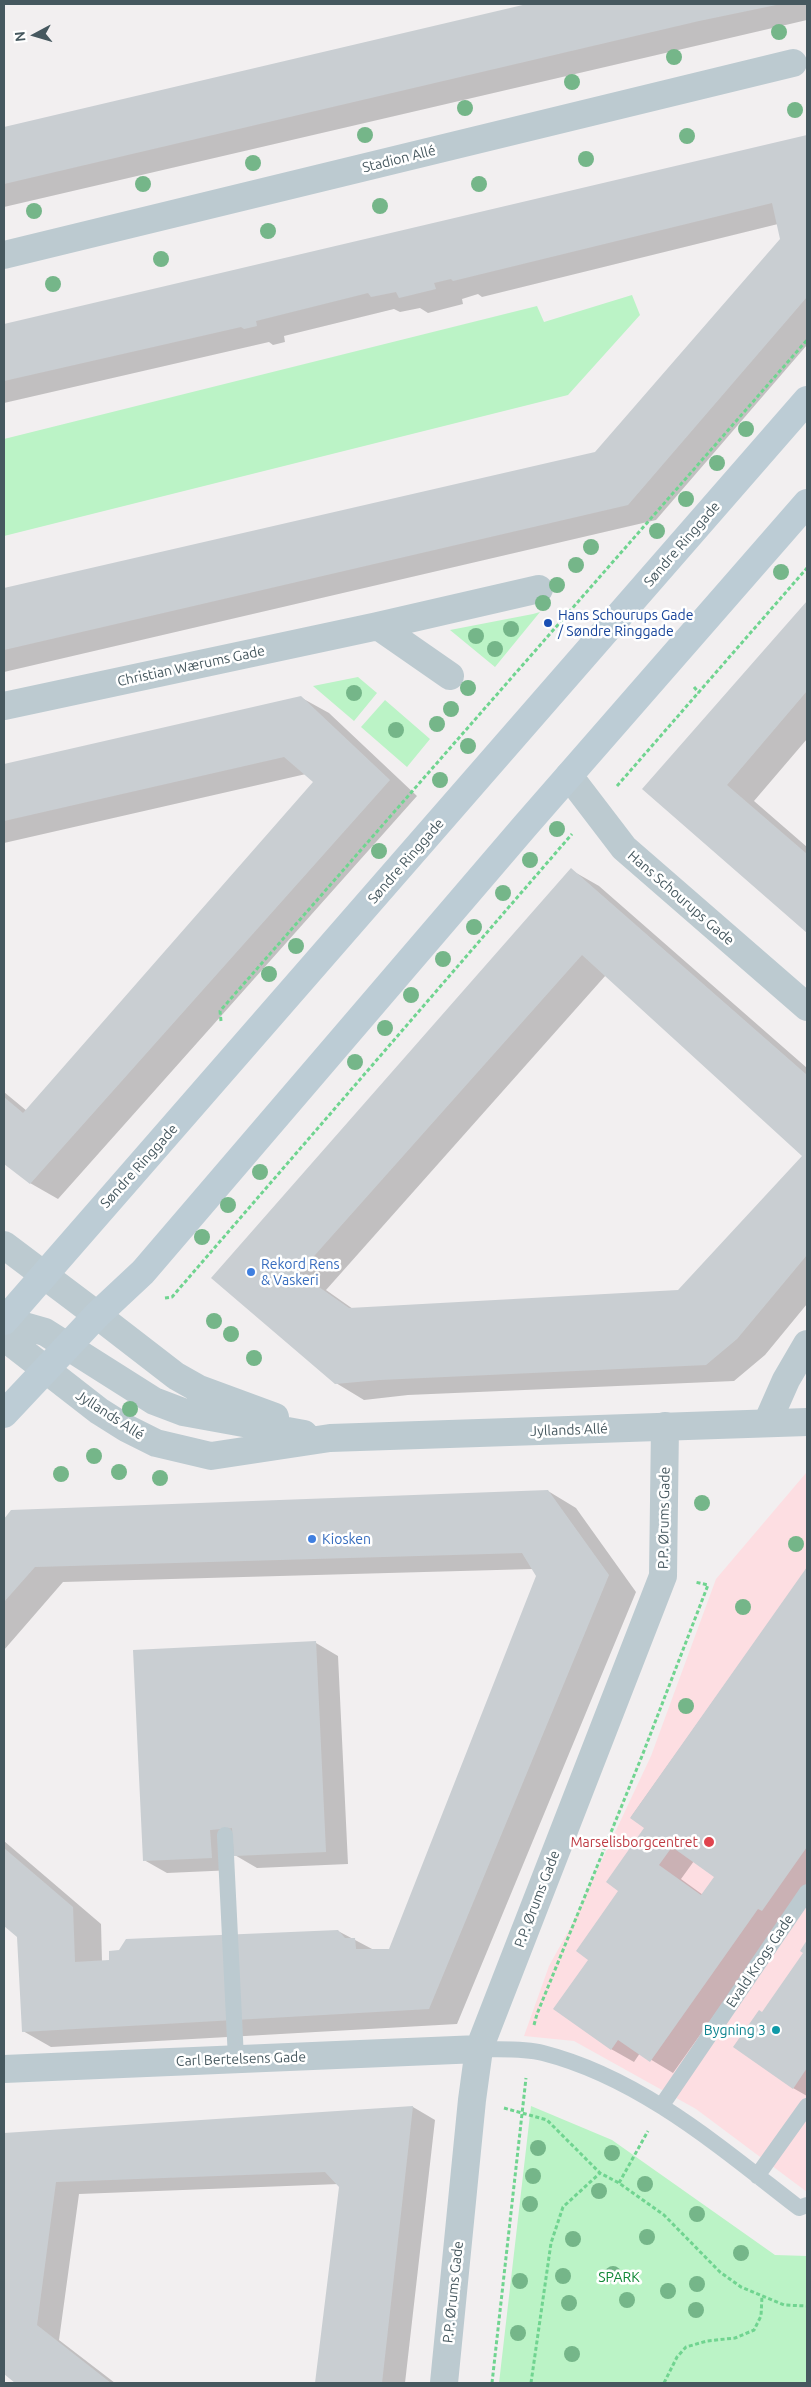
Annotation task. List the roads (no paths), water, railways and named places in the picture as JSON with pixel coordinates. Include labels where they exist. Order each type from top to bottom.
[{"type":"main road","name":"Søndre Ringgade","points":[[4,1321],[807,400]]},
{"type":"main road","points":[[4,1414],[96,1315],[143,1272],[807,503]]},
{"type":"street","name":"Stadion Allé","points":[[4,255],[793,63]]},
{"type":"street","name":"Christian Wærums Gade","points":[[4,706],[378,626],[539,589]]},
{"type":"street","points":[[378,626],[450,676]]},
{"type":"street","name":"Hans Schourups Gade","points":[[570,776],[624,848],[807,1007]]},
{"type":"street","name":"Jyllands Allé","points":[[4,1245],[176,1376],[199,1389],[330,1438]]},
{"type":"street","points":[[4,1329],[24,1326],[45,1332],[154,1401],[183,1412],[330,1438]]},
{"type":"street","name":"Jyllands Allé","points":[[4,1337],[99,1411],[126,1428],[156,1443],[183,1451],[211,1456],[330,1438],[807,1422]]},
{"type":"street","points":[[767,1423],[786,1380],[807,1344]]},
{"type":"street","name":"P.P. Ørums Gade","points":[[444,2383],[472,2100],[479,2049],[663,1576],[665,1426]]},
{"type":"street","name":"Carl Bertelsens Gade","points":[[4,2069],[479,2049]]},
{"type":"lane","points":[[225,1835],[236,2059]]},
{"type":"lane","name":"Evald Krogs Gade","points":[[662,2105],[807,1892]]},
{"type":"lane","points":[[479,2049],[541,2053],[587,2067],[662,2105],[799,2208],[807,2205]]},
{"type":"lane","points":[[757,2176],[807,2106]]},
{"type":"place","name":"Hans Schourups Gade / Søndre Ringgade","points":[[548,623]]},
{"type":"place","name":"Rekord Rens & Vaskeri","points":[[251,1272]]},
{"type":"place","name":"Kiosken","points":[[312,1539]]},
{"type":"place","name":"Marselisborgcentret","points":[[709,1842]]},
{"type":"place","name":"Bygning 3","points":[[776,2030]]},
{"type":"park label","name":"SPARK","points":[[619,2277]]}]
